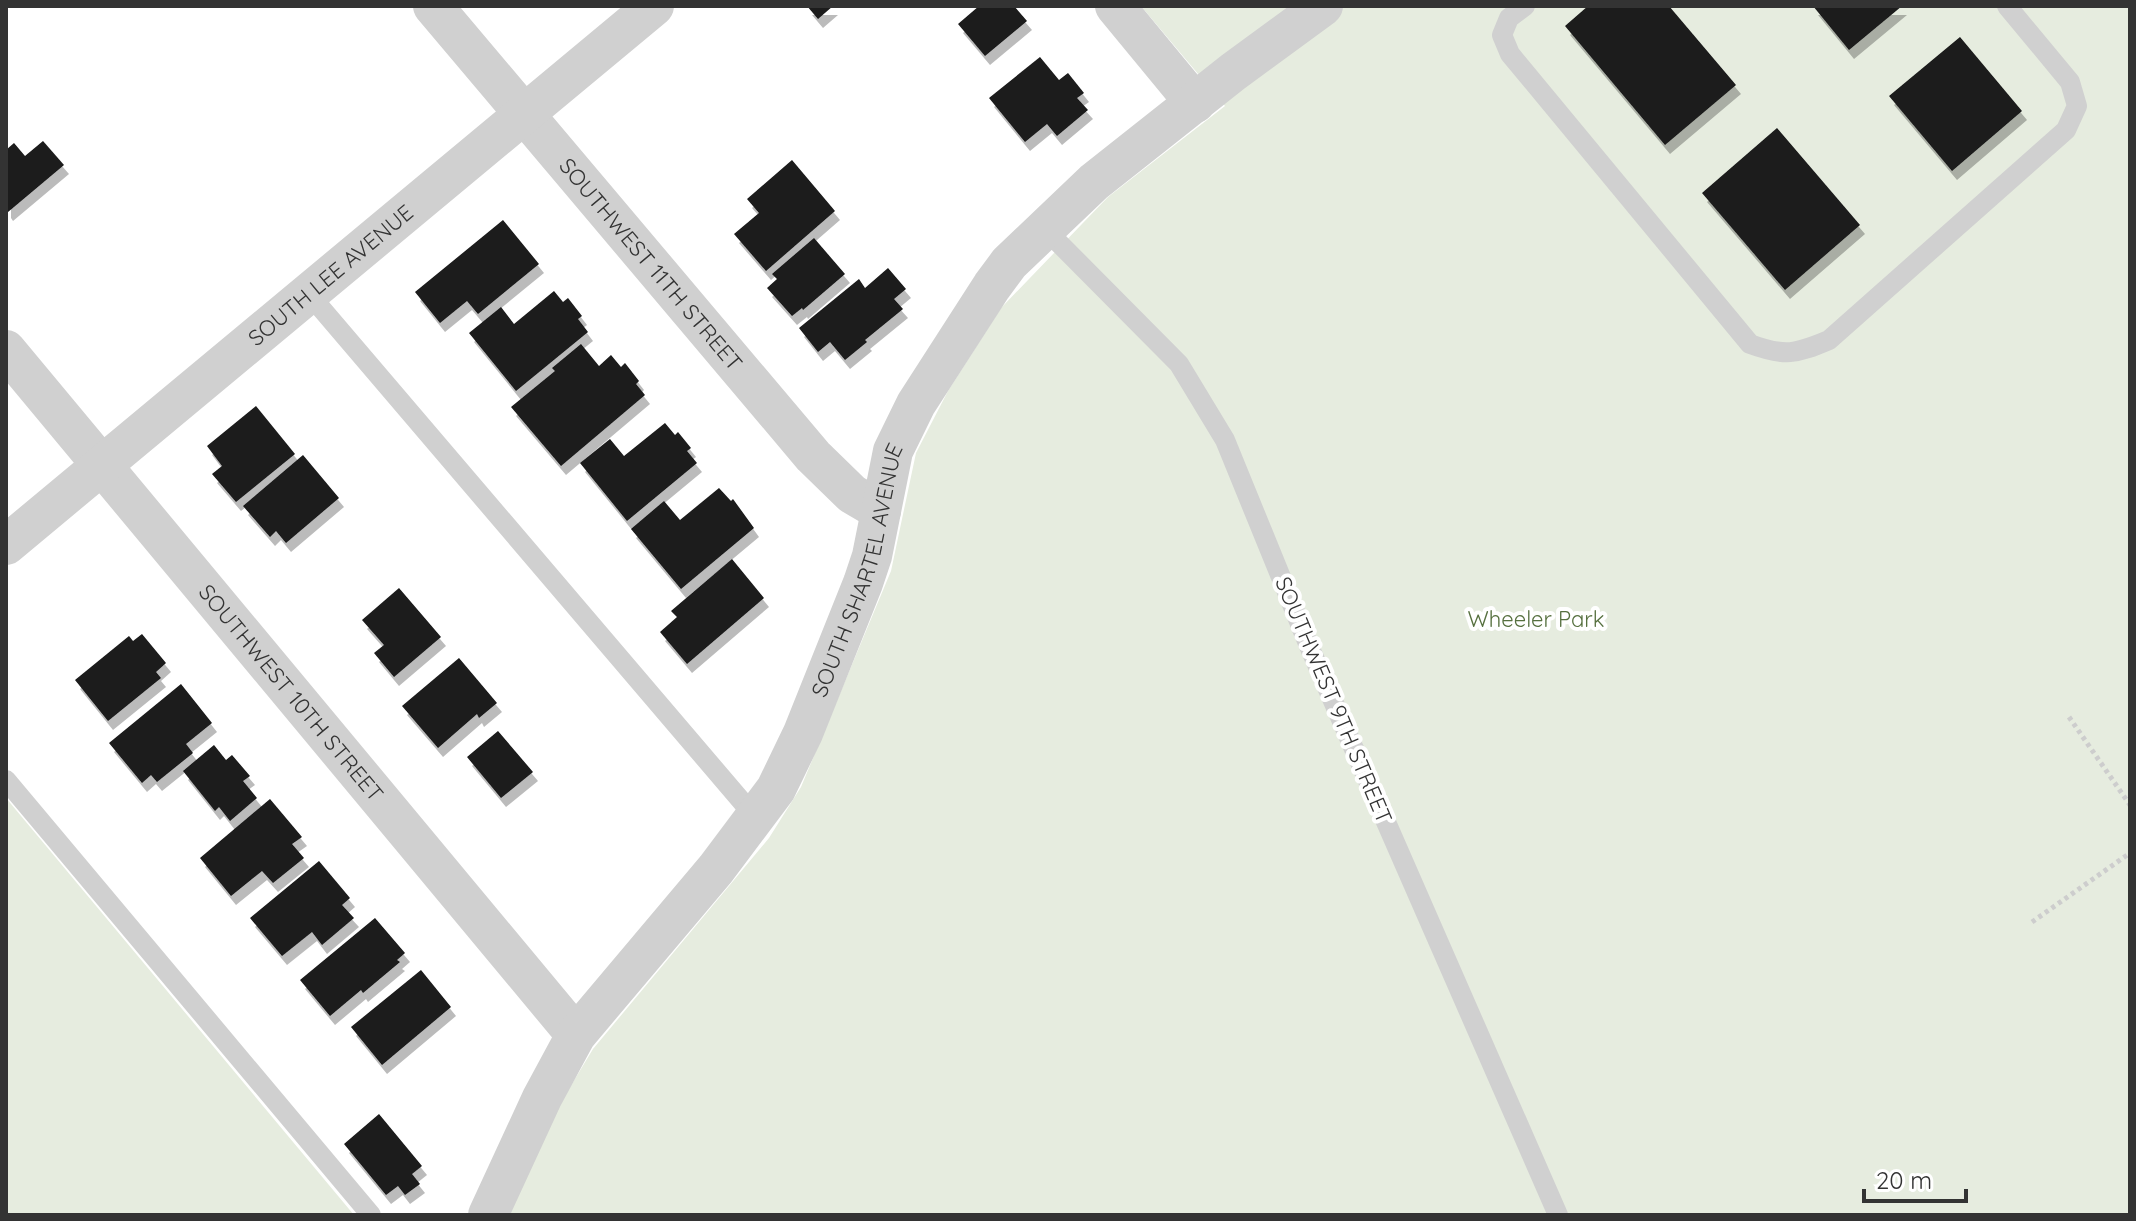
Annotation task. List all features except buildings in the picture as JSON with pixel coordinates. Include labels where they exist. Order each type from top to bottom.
[{"type":"street","name":"SOUTHWEST 11TH STREET","points":[[433,6],[813,456],[852,494],[881,511]]},
{"type":"street","name":"SOUTH LEE AVENUE","points":[[6,545],[654,6]]},
{"type":"street","points":[[1115,6],[1195,103]]},
{"type":"street","name":"SOUTH SHARTEL AVENUE","points":[[488,1215],[542,1098],[576,1035],[756,818],[789,765],[872,556],[893,451],[916,404],[992,286],[1009,263],[1094,182],[1323,6]]},
{"type":"street","name":"SOUTHWEST 10TH STREET","points":[[6,350],[576,1035]]},
{"type":"lane","points":[[1525,6],[1509,18],[1502,35],[1510,54],[1750,344],[1775,353],[1802,351],[1829,340],[2066,130],[2077,106],[2070,82],[2007,6]]},
{"type":"lane","name":"SOUTHWEST 9TH STREET","points":[[1045,229],[1179,364],[1225,440],[1309,646],[1558,1215]]},
{"type":"lane","points":[[309,294],[756,818]]},
{"type":"lane","points":[[6,780],[371,1215]]},
{"type":"path","points":[[2069,717],[2130,805]]},
{"type":"path","points":[[2032,922],[2130,853]]},
{"type":"green space","name":"Wheeler Park","points":[[1141,6],[2130,6],[2130,1215],[509,1215],[558,1107],[593,1049],[769,838],[801,787],[891,571],[916,453],[948,391],[1001,308],[1108,197],[1225,106]]},
{"type":"green space","points":[[6,798],[354,1215],[6,1215]]}]
